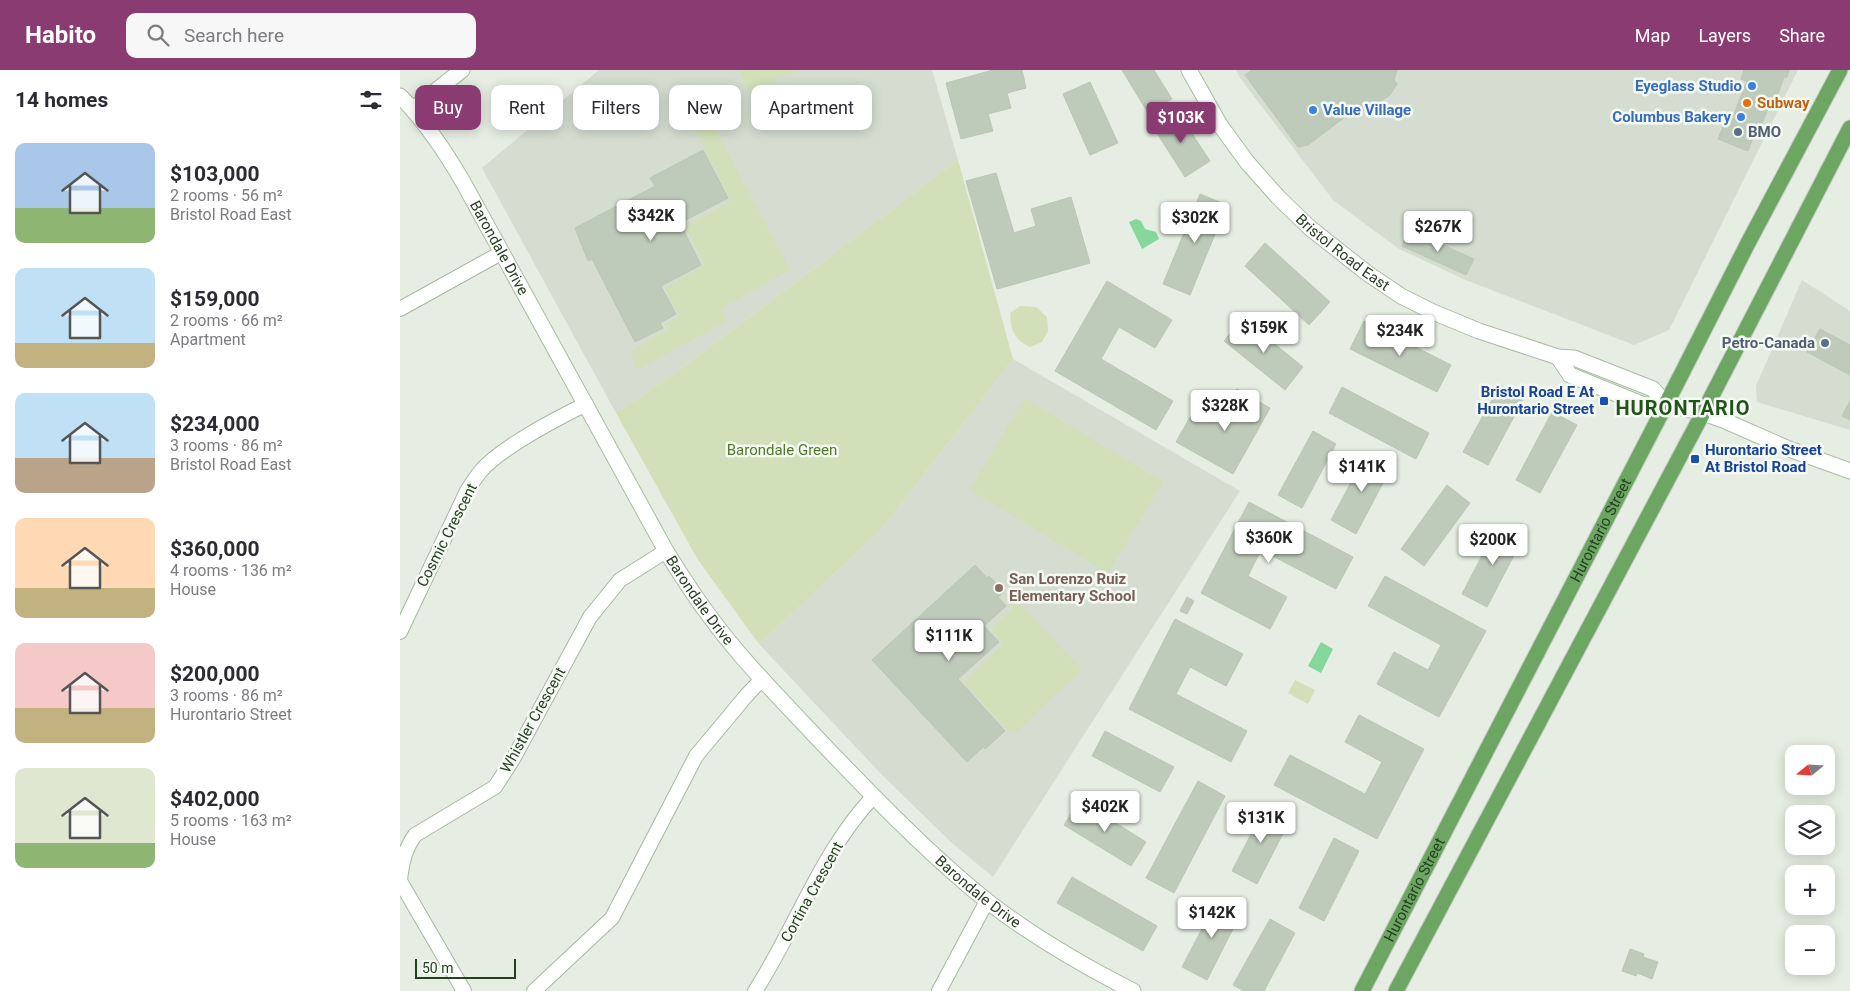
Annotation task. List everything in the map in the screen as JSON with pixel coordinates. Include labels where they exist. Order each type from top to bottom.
[{"type":"main road","name":"Hurontario Street","points":[[1362,991],[1748,242],[1840,70]]},
{"type":"main road","name":"Hurontario Street","points":[[1396,991],[1703,413],[1850,128]]},
{"type":"street","points":[[413,109],[462,70]]},
{"type":"street","name":"Bristol Road East","points":[[1189,70],[1220,126],[1247,162],[1283,202],[1342,255],[1401,296],[1479,331],[1558,357],[1570,375],[1644,405],[1666,404],[1703,413],[1805,455],[1850,471]]},
{"type":"street","name":"Barondale Drive","points":[[400,96],[413,109],[459,174],[666,551],[708,615],[762,679],[873,797],[918,840],[987,901],[1073,957],[1133,991]]},
{"type":"street","points":[[400,309],[501,253]]},
{"type":"street","name":"Cosmic Crescent","points":[[400,632],[467,491],[480,472],[504,451],[562,416],[586,404]]},
{"type":"street","name":"Whistler Crescent","points":[[464,991],[400,881],[406,846],[415,835],[495,787],[513,759],[590,617],[620,580],[666,551]]},
{"type":"street","points":[[534,991],[612,918],[696,756],[762,679]]},
{"type":"street","name":"Cortina Crescent","points":[[756,991],[820,873],[856,814],[873,797]]},
{"type":"street","points":[[939,991],[987,901]]},
{"type":"shaded area","points":[[599,70],[932,70],[958,160],[678,371],[616,413],[482,168],[527,130],[563,130],[563,100],[573,92],[573,130],[659,130],[659,85],[581,85]]},
{"type":"shaded area","points":[[1236,70],[1798,70],[1669,330],[1634,345],[1468,281],[1399,249],[1333,200],[1240,78]]},
{"type":"shaded area","points":[[1136,219],[1141,221],[1145,229],[1156,232],[1159,239],[1142,249],[1129,222]]},
{"type":"shaded area","points":[[1802,280],[1850,311],[1850,430],[1757,402],[1756,386]]},
{"type":"shaded area","name":"San Lorenzo Ruiz Elementary School","points":[[1013,359],[1240,491],[993,877],[952,843],[883,776],[759,644],[880,531]]},
{"type":"shaded area","points":[[1321,642],[1333,649],[1321,673],[1308,666]]},
{"type":"green space","points":[[739,70],[799,70],[763,85],[751,85],[751,90],[748,91]]},
{"type":"green space","points":[[696,130],[716,130],[790,270],[721,308],[727,321],[637,370],[630,352],[668,330],[665,324],[680,316],[665,288],[705,265],[685,227],[731,201]]},
{"type":"green space","name":"Barondale Green","points":[[958,160],[1013,359],[880,531],[759,644],[698,560],[616,413],[678,371]]},
{"type":"green space","points":[[1020,306],[1036,307],[1047,317],[1048,331],[1042,342],[1030,347],[1016,337],[1012,329],[1010,313]]},
{"type":"green space","points":[[1024,398],[1163,482],[1108,573],[970,490]]},
{"type":"green space","points":[[1010,593],[1082,670],[1013,735],[963,682],[1004,643],[991,629],[1013,608],[1005,599]]},
{"type":"green space","points":[[1295,680],[1315,690],[1308,704],[1288,693]]},
{"type":"building","points":[[993,70],[1022,70],[1026,88],[1007,93],[1011,108],[988,114],[993,131],[961,139],[946,83]]},
{"type":"building","points":[[1122,70],[1154,70],[1172,99],[1148,113]]},
{"type":"building","name":"Value Village","points":[[1252,70],[1397,70],[1394,80],[1397,84],[1390,95],[1372,107],[1359,113],[1357,108],[1308,145],[1298,147],[1245,75]]},
{"type":"building","points":[[1744,70],[1789,70],[1787,77],[1784,77],[1778,94],[1774,93],[1761,126],[1758,125],[1748,151],[1718,139],[1724,125],[1729,127],[1747,81],[1741,79]]},
{"type":"building","points":[[1090,82],[1118,143],[1090,155],[1063,94]]},
{"type":"building","points":[[1177,111],[1210,161],[1185,177],[1153,127]]},
{"type":"building","points":[[703,150],[728,198],[680,223],[701,265],[661,286],[676,314],[660,323],[663,328],[635,342],[592,259],[588,261],[575,228],[655,186],[650,178]]},
{"type":"building","points":[[996,173],[1014,233],[1036,226],[1031,209],[1071,197],[1090,263],[997,289],[966,181]]},
{"type":"building","points":[[1200,194],[1227,205],[1190,295],[1163,284]]},
{"type":"building","points":[[1409,230],[1474,259],[1466,275],[1402,246]]},
{"type":"building","points":[[1265,243],[1330,302],[1309,325],[1245,266]]},
{"type":"building","points":[[1107,281],[1172,320],[1155,348],[1119,327],[1101,359],[1173,401],[1156,430],[1055,371]]},
{"type":"building","points":[[1243,318],[1303,367],[1285,390],[1224,341]]},
{"type":"building","points":[[1364,321],[1451,365],[1437,392],[1350,349]]},
{"type":"building","points":[[1820,329],[1850,345],[1850,375],[1807,352]]},
{"type":"building","points":[[1500,385],[1524,398],[1488,465],[1463,452]]},
{"type":"building","points":[[1342,387],[1429,433],[1416,459],[1329,413]]},
{"type":"building","points":[[1237,389],[1270,408],[1233,474],[1176,442],[1194,410],[1218,424]]},
{"type":"building","points":[[1850,401],[1850,420],[1842,416]]},
{"type":"building","points":[[1552,412],[1577,425],[1540,493],[1516,480]]},
{"type":"building","points":[[1313,431],[1336,444],[1302,508],[1278,495]]},
{"type":"building","points":[[1367,452],[1392,466],[1356,534],[1331,520]]},
{"type":"building","points":[[1447,485],[1470,503],[1424,566],[1401,549]]},
{"type":"building","points":[[1249,502],[1353,557],[1336,589],[1261,550],[1248,576],[1287,597],[1270,629],[1201,593]]},
{"type":"building","points":[[1498,525],[1523,538],[1487,607],[1462,594]]},
{"type":"building","points":[[975,565],[1004,592],[998,597],[1006,606],[984,626],[999,642],[958,679],[1005,731],[985,749],[983,747],[967,762],[872,660]]},
{"type":"building","points":[[1385,576],[1486,631],[1439,717],[1377,684],[1394,652],[1428,670],[1441,645],[1368,606]]},
{"type":"building","points":[[1187,597],[1194,601],[1187,614],[1180,611]]},
{"type":"building","points":[[1175,619],[1243,654],[1226,686],[1190,667],[1176,694],[1247,731],[1231,762],[1129,709]]},
{"type":"building","points":[[1359,715],[1424,749],[1377,839],[1274,785],[1290,755],[1365,794],[1382,762],[1345,742]]},
{"type":"building","points":[[1105,731],[1174,767],[1160,792],[1092,756]]},
{"type":"building","points":[[1198,781],[1225,796],[1174,893],[1146,878]]},
{"type":"building","points":[[1079,800],[1146,842],[1131,866],[1064,825]]},
{"type":"building","points":[[1266,805],[1291,818],[1257,884],[1232,871]]},
{"type":"building","points":[[1334,838],[1359,851],[1324,921],[1299,908]]},
{"type":"building","points":[[1072,877],[1157,926],[1143,951],[1057,903]]},
{"type":"building","points":[[1218,898],[1242,911],[1207,980],[1182,967]]},
{"type":"building","points":[[1270,919],[1295,933],[1264,991],[1244,991],[1233,985]]},
{"type":"building","points":[[1630,949],[1644,954],[1643,957],[1658,962],[1652,979],[1637,973],[1636,976],[1622,971]]},
{"type":"place","name":"Eyeglass Studio","points":[[1752,86]]},
{"type":"place","name":"Subway","points":[[1747,103]]},
{"type":"place","name":"Value Village","points":[[1313,110]]},
{"type":"place","name":"Columbus Bakery","points":[[1741,117]]},
{"type":"place","name":"BMO","points":[[1738,132]]},
{"type":"place","name":"Petro-Canada","points":[[1825,343]]},
{"type":"place","name":"Bristol Road E At Hurontario Street","points":[[1604,401]]},
{"type":"place","name":"Hurontario Street At Bristol Road","points":[[1695,459]]},
{"type":"place","name":"San Lorenzo Ruiz Elementary School","points":[[999,588]]},
{"type":"district","name":"HURONTARIO","points":[[1683,408]]}]
